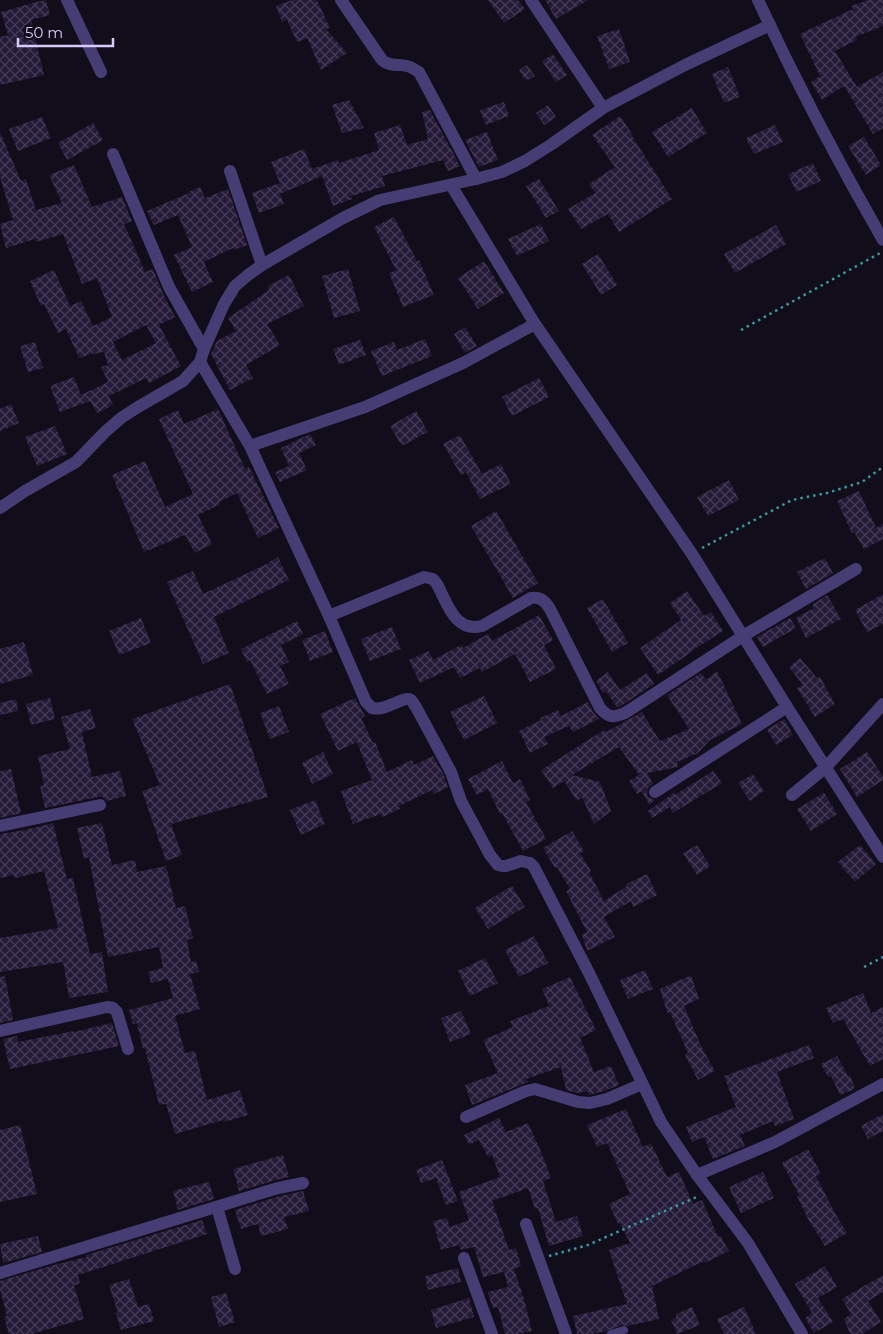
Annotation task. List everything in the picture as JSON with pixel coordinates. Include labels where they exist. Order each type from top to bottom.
[{"type":"street","points":[[67,0],[101,72]]},
{"type":"street","points":[[340,0],[386,64],[405,65],[419,72],[476,180]]},
{"type":"street","points":[[531,0],[603,108]]},
{"type":"street","points":[[758,0],[805,96],[883,240]]},
{"type":"street","points":[[0,508],[25,491],[76,462],[121,418],[183,381],[200,362],[224,304],[235,286],[262,265],[343,218],[380,200],[476,180],[502,172],[525,161],[552,144],[603,108],[685,65],[770,25]]},
{"type":"street","points":[[113,154],[169,287],[204,349]]},
{"type":"street","points":[[230,171],[262,265]]},
{"type":"street","points":[[451,185],[536,324],[692,554],[883,857]]},
{"type":"street","points":[[250,446],[365,408],[463,363],[536,324]]},
{"type":"street","points":[[200,362],[250,446],[366,702],[375,710],[380,710],[408,699],[413,702],[451,772],[461,800],[490,855],[498,865],[506,866],[521,861],[530,863],[534,867],[590,975],[661,1122],[697,1175],[748,1243],[802,1334]]},
{"type":"street","points":[[328,616],[424,577],[433,579],[454,617],[468,627],[482,626],[532,598],[540,598],[546,602],[550,609],[600,708],[605,714],[615,716],[625,713],[743,636],[856,568]]},
{"type":"street","points":[[792,795],[826,767],[883,704]]},
{"type":"street","points":[[655,792],[787,707]]},
{"type":"street","points":[[0,826],[100,805]]},
{"type":"street","points":[[0,1031],[107,1007],[113,1008],[117,1012],[128,1049]]},
{"type":"street","points":[[466,1117],[535,1088],[578,1102],[590,1103],[607,1099],[642,1084]]},
{"type":"street","points":[[697,1175],[774,1142],[883,1084]]},
{"type":"street","points":[[0,1273],[278,1188],[303,1183]]},
{"type":"street","points":[[216,1207],[235,1269]]},
{"type":"street","points":[[526,1224],[540,1258],[566,1334]]},
{"type":"street","points":[[464,1258],[492,1334]]},
{"type":"lane","points":[[611,1334],[624,1330]]},
{"type":"path","points":[[741,330],[883,251]]},
{"type":"path","points":[[692,554],[792,500],[827,493],[862,482],[883,466]]},
{"type":"path","points":[[864,967],[883,957]]},
{"type":"path","points":[[540,1258],[588,1245],[710,1191]]},
{"type":"building","points":[[46,0],[50,15],[31,20],[44,75],[0,85],[0,37],[8,35],[1,12]]},
{"type":"building","points":[[292,0],[317,0],[330,28],[326,29],[347,53],[321,70],[307,38],[297,42],[287,20],[282,22],[276,6]]},
{"type":"building","points":[[488,0],[518,0],[525,9],[504,23]]},
{"type":"building","points":[[545,0],[588,0],[556,19]]},
{"type":"building","points":[[868,0],[883,0],[883,26],[855,37],[857,40],[835,51],[857,87],[883,72],[883,128],[873,134],[844,86],[822,100],[811,82],[820,76],[800,34],[853,9],[852,6]]},
{"type":"building","points":[[619,29],[630,62],[609,69],[597,36]]},
{"type":"building","points":[[553,54],[567,75],[556,82],[542,61]]},
{"type":"building","points":[[527,65],[535,76],[526,81],[519,70]]},
{"type":"building","points":[[728,67],[740,97],[724,103],[712,74]]},
{"type":"building","points":[[349,100],[364,128],[342,133],[332,105]]},
{"type":"building","points":[[504,102],[509,116],[486,125],[480,110]]},
{"type":"building","points":[[548,105],[556,117],[544,125],[536,113]]},
{"type":"building","points":[[692,108],[707,133],[668,157],[652,132]]},
{"type":"building","points":[[430,110],[460,166],[448,171],[443,160],[382,176],[385,186],[351,196],[352,199],[333,206],[322,176],[280,194],[284,204],[259,213],[252,193],[280,183],[271,162],[304,149],[312,169],[338,160],[339,163],[379,150],[374,133],[400,125],[407,145],[428,139],[422,112]]},
{"type":"building","points":[[620,116],[672,199],[619,232],[608,214],[581,229],[568,209],[595,193],[589,184],[615,167],[592,135]]},
{"type":"building","points":[[42,117],[51,138],[18,151],[9,129]]},
{"type":"building","points":[[93,123],[103,140],[67,160],[58,143]]},
{"type":"building","points":[[775,125],[783,142],[754,154],[746,138]]},
{"type":"building","points":[[0,132],[21,181],[26,179],[36,210],[62,203],[49,175],[74,165],[92,207],[122,197],[132,221],[124,224],[145,272],[153,269],[175,317],[159,325],[181,366],[149,383],[146,378],[109,396],[113,405],[97,413],[90,401],[60,412],[50,386],[74,377],[81,395],[108,382],[101,367],[108,365],[104,352],[79,358],[66,329],[58,333],[44,304],[41,306],[30,281],[54,270],[70,306],[81,301],[93,326],[112,317],[97,278],[82,284],[63,234],[36,242],[35,239],[6,248],[0,224],[13,220],[0,177]],"holes":[[[146,325],[156,343],[122,360],[113,342]]]},
{"type":"building","points":[[487,132],[498,160],[479,167],[465,140]]},
{"type":"building","points":[[864,137],[881,165],[866,175],[848,146]]},
{"type":"building","points":[[813,163],[821,181],[796,192],[788,174]]},
{"type":"building","points":[[539,179],[559,211],[546,218],[526,186]]},
{"type":"building","points":[[200,187],[205,198],[228,189],[247,245],[234,250],[233,248],[204,262],[213,282],[192,292],[174,255],[192,247],[178,215],[154,225],[147,211]]},
{"type":"building","points":[[394,217],[417,261],[419,260],[434,295],[403,307],[389,273],[396,270],[374,227]]},
{"type":"building","points":[[541,224],[549,241],[517,256],[508,239]]},
{"type":"building","points":[[776,225],[786,244],[735,273],[724,254]]},
{"type":"building","points":[[598,254],[617,285],[601,295],[582,264]]},
{"type":"building","points":[[484,261],[504,293],[478,309],[458,278]]},
{"type":"building","points":[[348,269],[360,311],[334,318],[322,276]]},
{"type":"building","points":[[289,275],[304,306],[267,324],[280,345],[246,365],[253,378],[230,390],[211,354],[217,341],[236,331],[228,318],[269,290],[268,286]]},
{"type":"building","points":[[465,327],[477,346],[465,353],[454,334]]},
{"type":"building","points":[[425,339],[432,356],[382,376],[371,351],[394,342],[397,350]]},
{"type":"building","points":[[360,340],[366,355],[339,365],[333,349]]},
{"type":"building","points":[[35,342],[43,368],[28,372],[20,346]]},
{"type":"building","points":[[539,378],[549,397],[512,416],[502,397]]},
{"type":"building","points":[[11,404],[19,423],[0,431],[0,409]]},
{"type":"building","points":[[218,409],[245,469],[249,467],[279,528],[258,538],[237,493],[198,515],[212,544],[195,553],[185,535],[144,552],[112,475],[145,461],[165,507],[193,494],[159,419],[178,410],[184,424]]},
{"type":"building","points":[[416,411],[428,432],[402,446],[390,426]]},
{"type":"building","points":[[55,426],[67,454],[37,466],[25,437]]},
{"type":"building","points":[[310,434],[316,445],[299,453],[307,470],[280,482],[275,472],[289,466],[281,448]]},
{"type":"building","points":[[460,435],[482,474],[501,464],[511,484],[480,499],[466,472],[461,475],[443,444]]},
{"type":"building","points":[[729,480],[739,500],[708,516],[697,497]]},
{"type":"building","points":[[859,491],[876,528],[883,524],[883,539],[864,549],[854,532],[852,533],[837,501]]},
{"type":"building","points":[[496,511],[538,583],[513,598],[471,526]]},
{"type":"building","points":[[278,557],[289,580],[214,617],[229,653],[203,664],[167,582],[193,571],[203,594]]},
{"type":"building","points":[[825,558],[833,573],[806,589],[797,572]]},
{"type":"building","points":[[687,591],[704,616],[711,612],[723,631],[658,675],[640,648],[681,620],[670,603]]},
{"type":"building","points":[[883,594],[883,624],[867,632],[855,610]]},
{"type":"building","points":[[827,595],[841,619],[806,638],[796,618],[814,608],[812,605]]},
{"type":"building","points":[[603,599],[628,643],[612,652],[587,608]]},
{"type":"building","points":[[539,615],[553,640],[544,645],[556,669],[530,682],[515,654],[482,672],[480,668],[460,678],[454,667],[420,683],[409,660],[429,651],[433,660],[461,645],[463,648],[488,634],[492,641]]},
{"type":"building","points":[[141,618],[151,643],[119,655],[109,631]]},
{"type":"building","points":[[790,618],[796,628],[763,647],[757,637]]},
{"type":"building","points":[[297,621],[303,634],[281,645],[289,662],[280,666],[289,684],[267,694],[250,660],[247,662],[241,649]]},
{"type":"building","points":[[392,627],[401,649],[370,661],[361,639]]},
{"type":"building","points":[[325,631],[333,652],[310,661],[302,640]]},
{"type":"building","points":[[24,642],[33,675],[0,684],[0,649]]},
{"type":"building","points":[[800,658],[817,678],[820,677],[835,704],[815,717],[797,688],[803,685],[789,667]]},
{"type":"building","points":[[717,671],[742,724],[710,740],[698,753],[677,762],[678,767],[647,773],[653,784],[648,788],[648,797],[655,800],[649,805],[642,791],[637,794],[629,781],[641,774],[639,775],[619,747],[572,775],[600,782],[611,811],[594,824],[582,797],[577,801],[564,781],[553,788],[541,770],[604,730],[606,732],[642,712],[660,741],[689,729],[667,695],[701,673],[706,680]]},
{"type":"building","points":[[608,672],[620,690],[647,673],[654,684],[617,707],[606,691],[603,693],[596,681]]},
{"type":"building","points":[[230,684],[268,797],[171,824],[182,855],[166,861],[142,791],[160,785],[132,719]]},
{"type":"building","points":[[484,696],[497,723],[464,740],[450,712]]},
{"type":"building","points":[[50,698],[55,719],[31,725],[26,704]]},
{"type":"building","points":[[355,698],[365,716],[361,718],[373,743],[375,742],[387,772],[412,760],[414,765],[433,756],[444,775],[448,787],[434,794],[432,790],[399,806],[400,809],[382,817],[381,814],[353,824],[341,791],[372,780],[357,742],[338,751],[320,714]]},
{"type":"building","points":[[16,699],[18,711],[0,715],[0,703]]},
{"type":"building","points":[[588,702],[599,719],[573,732],[569,726],[544,737],[548,744],[530,753],[519,731],[558,710],[561,716]]},
{"type":"building","points":[[279,706],[289,732],[270,739],[260,713]]},
{"type":"building","points":[[90,709],[96,728],[82,732],[92,777],[120,771],[126,796],[107,801],[103,797],[98,797],[45,808],[40,786],[44,785],[38,756],[70,749],[61,717]]},
{"type":"building","points":[[784,719],[793,735],[776,745],[767,730]]},
{"type":"building","points":[[323,752],[333,774],[312,784],[302,763]]},
{"type":"building","points":[[867,752],[883,780],[857,797],[840,769]]},
{"type":"building","points":[[502,761],[513,783],[520,779],[530,800],[526,802],[546,839],[523,851],[502,813],[500,814],[488,789],[477,795],[468,779]]},
{"type":"building","points":[[11,769],[21,813],[0,818],[0,771]]},
{"type":"building","points":[[713,771],[722,783],[673,813],[670,807],[652,818],[648,811],[674,793],[675,795]]},
{"type":"building","points":[[753,774],[764,791],[750,801],[738,783]]},
{"type":"building","points":[[824,793],[837,814],[811,831],[797,809]]},
{"type":"building","points":[[315,800],[325,824],[301,835],[290,810]]},
{"type":"building","points":[[53,823],[67,879],[73,878],[90,954],[102,952],[108,992],[69,998],[63,962],[0,972],[0,938],[58,928],[44,871],[15,878],[14,875],[0,878],[0,834]]},
{"type":"building","points":[[102,823],[112,865],[135,860],[137,872],[166,866],[176,908],[185,906],[193,938],[187,940],[191,962],[196,961],[199,972],[190,974],[200,1009],[175,1016],[185,1053],[195,1051],[207,1100],[240,1090],[248,1115],[175,1134],[166,1104],[159,1105],[145,1048],[143,1049],[137,1023],[133,1024],[129,1010],[173,998],[168,979],[151,983],[148,972],[163,968],[159,947],[108,957],[89,857],[84,859],[77,828]]},
{"type":"building","points":[[572,831],[584,851],[580,853],[591,871],[589,872],[604,901],[627,886],[626,884],[647,874],[657,895],[633,907],[631,901],[604,917],[615,937],[587,951],[582,935],[587,932],[566,891],[570,889],[543,848]]},
{"type":"building","points":[[697,845],[710,866],[697,875],[683,853]]},
{"type":"building","points":[[860,845],[876,864],[855,882],[838,862]]},
{"type":"building","points":[[512,886],[525,907],[488,929],[475,908]]},
{"type":"building","points":[[534,936],[548,963],[519,977],[505,950]]},
{"type":"building","points":[[485,958],[498,983],[470,996],[458,971]]},
{"type":"building","points":[[645,970],[653,989],[628,999],[620,980]]},
{"type":"building","points":[[691,975],[699,999],[684,1006],[702,1048],[715,1071],[698,1080],[685,1055],[688,1053],[670,1012],[667,1013],[660,989]]},
{"type":"building","points":[[5,976],[13,1020],[0,1023],[0,977]]},
{"type":"building","points":[[570,977],[596,1030],[580,1038],[594,1072],[611,1066],[619,1085],[589,1095],[588,1091],[577,1093],[566,1090],[561,1067],[526,1079],[528,1082],[472,1105],[465,1085],[498,1073],[483,1040],[513,1027],[510,1021],[549,1006],[542,989]]},
{"type":"building","points":[[863,993],[871,1013],[883,1007],[883,1059],[870,1066],[843,1019],[833,1023],[826,1008]]},
{"type":"building","points":[[461,1011],[471,1034],[450,1042],[441,1018]]},
{"type":"building","points":[[112,1023],[119,1046],[10,1069],[3,1039],[17,1036],[18,1042]]},
{"type":"building","points":[[809,1045],[814,1058],[777,1072],[794,1119],[775,1126],[773,1121],[740,1135],[745,1146],[713,1159],[704,1137],[692,1142],[686,1127],[736,1107],[724,1076]]},
{"type":"building","points":[[837,1056],[848,1076],[850,1075],[855,1089],[840,1095],[831,1076],[828,1077],[821,1064]]},
{"type":"building","points":[[626,1109],[643,1147],[651,1143],[667,1177],[679,1172],[693,1204],[702,1200],[718,1237],[720,1235],[729,1251],[652,1286],[659,1319],[628,1326],[622,1325],[607,1331],[591,1334],[577,1334],[573,1316],[627,1304],[609,1250],[630,1243],[620,1223],[618,1224],[609,1204],[630,1194],[607,1143],[597,1147],[587,1125]]},
{"type":"building","points":[[883,1114],[883,1131],[868,1139],[861,1126]]},
{"type":"building","points":[[499,1118],[506,1132],[528,1123],[551,1178],[543,1181],[556,1222],[577,1216],[583,1236],[549,1246],[538,1208],[535,1209],[528,1188],[492,1201],[509,1250],[516,1248],[521,1266],[514,1269],[532,1331],[518,1334],[505,1334],[498,1307],[493,1308],[488,1294],[488,1292],[508,1287],[504,1272],[483,1277],[474,1247],[461,1250],[459,1245],[441,1250],[433,1221],[447,1218],[450,1227],[469,1220],[459,1192],[500,1177],[492,1155],[488,1157],[479,1140],[469,1145],[464,1135]]},
{"type":"building","points":[[20,1125],[37,1194],[0,1202],[0,1130]]},
{"type":"building","points":[[808,1149],[821,1174],[816,1176],[847,1233],[825,1246],[809,1221],[797,1196],[799,1195],[782,1163]]},
{"type":"building","points":[[283,1155],[289,1177],[239,1191],[233,1169]]},
{"type":"building","points":[[442,1160],[458,1201],[446,1205],[436,1178],[421,1183],[416,1170]]},
{"type":"building","points":[[763,1172],[774,1198],[741,1213],[729,1187]]},
{"type":"building","points":[[209,1182],[214,1199],[178,1210],[173,1191]]},
{"type":"building","points":[[303,1191],[309,1211],[284,1217],[288,1229],[261,1236],[258,1224],[241,1229],[235,1210]]},
{"type":"building","points":[[202,1220],[207,1234],[78,1275],[80,1284],[74,1285],[84,1319],[31,1334],[9,1334],[4,1317],[7,1316],[0,1289],[0,1281],[87,1257],[86,1255]]},
{"type":"building","points":[[38,1236],[42,1252],[3,1263],[0,1244]]},
{"type":"building","points":[[825,1266],[837,1287],[818,1298],[833,1322],[814,1333],[805,1318],[812,1313],[795,1284]]},
{"type":"building","points":[[458,1268],[461,1282],[428,1290],[425,1276]]},
{"type":"building","points":[[883,1275],[883,1292],[868,1301],[881,1322],[862,1334],[850,1334],[844,1319],[851,1314],[842,1299]]},
{"type":"building","points":[[129,1279],[138,1307],[149,1304],[154,1321],[121,1330],[109,1285]]},
{"type":"building","points":[[226,1293],[235,1322],[219,1327],[211,1297]]},
{"type":"building","points":[[469,1298],[474,1317],[436,1328],[431,1310]]},
{"type":"building","points":[[692,1307],[700,1325],[677,1334],[671,1320],[676,1317],[676,1314]]},
{"type":"building","points":[[744,1307],[756,1334],[724,1334],[717,1319]]}]
